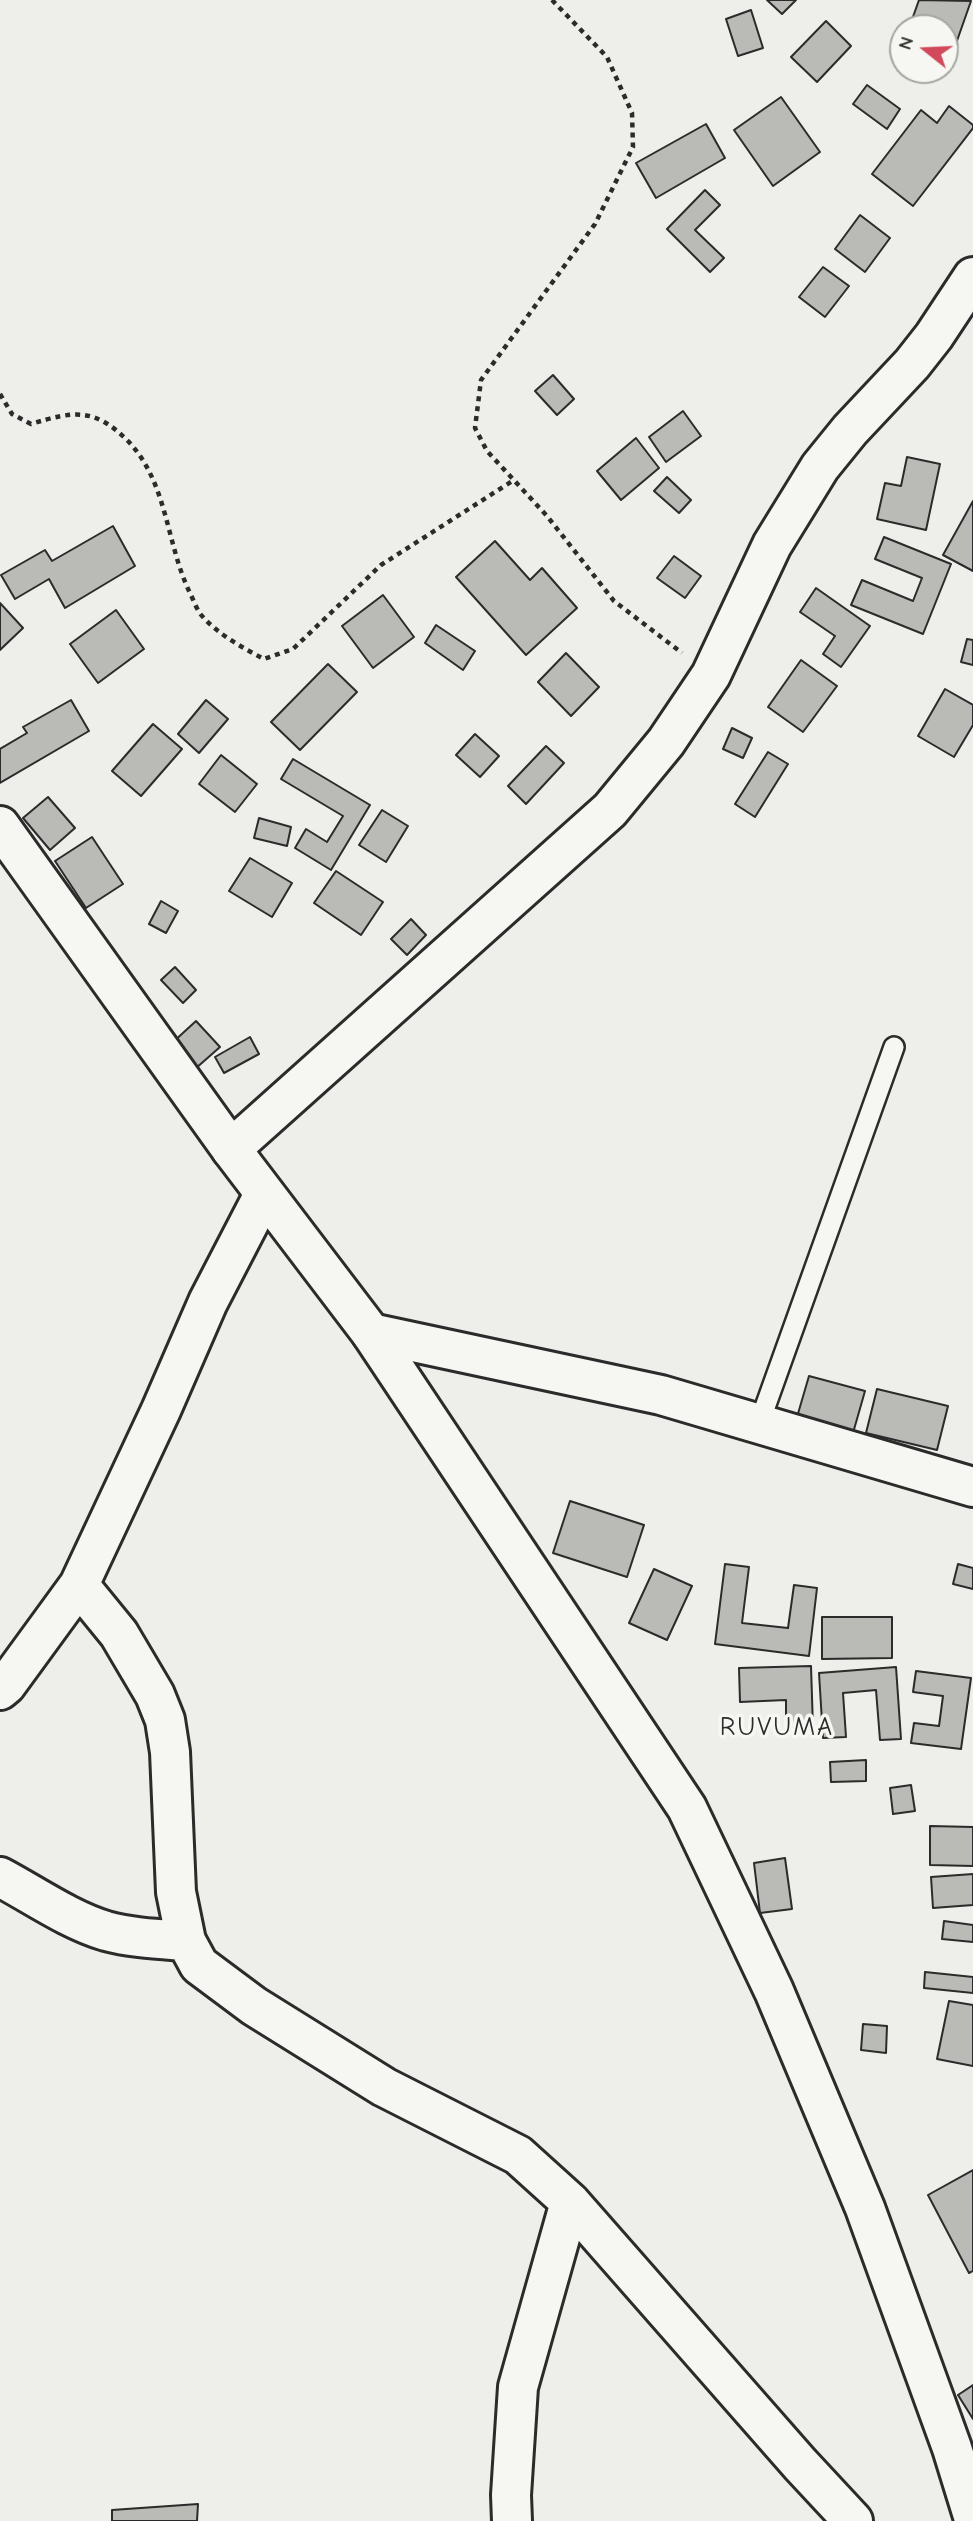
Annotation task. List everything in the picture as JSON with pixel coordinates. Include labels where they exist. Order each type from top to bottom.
[{"type":"street","points":[[231,1149],[610,810],[666,742],[711,675],[758,573],[820,467],[850,430],[912,364],[973,277]]},
{"type":"street","points":[[4,840],[264,1194],[371,1333],[687,1808],[774,1991],[865,2208],[953,2448],[973,2516]]},
{"type":"street","points":[[0,1690],[79,1585],[161,1410],[208,1301],[264,1194]]},
{"type":"street","points":[[371,1333],[661,1395],[973,1487]]},
{"type":"street","points":[[79,1585],[119,1634],[155,1695],[165,1720],[170,1752],[176,1892],[186,1941],[199,1965],[254,2006],[384,2087],[518,2155],[570,2202],[853,2521]]},
{"type":"street","points":[[0,1877],[77,1919],[104,1930],[139,1938],[186,1941]]},
{"type":"street","points":[[512,2521],[518,2387],[570,2202]]},
{"type":"lane","points":[[759,1424],[894,1047]]},
{"type":"path","points":[[552,0],[607,57],[632,113],[633,147],[595,224],[481,380],[475,428],[487,451],[547,516],[614,601],[711,675]]},
{"type":"path","points":[[0,394],[12,414],[31,424],[60,416],[91,415],[111,424],[139,453],[163,502],[180,573],[201,616],[235,644],[264,659],[293,649],[381,565],[514,480]]},
{"type":"building","points":[[767,0],[796,0],[782,14]]},
{"type":"building","points":[[919,0],[971,1],[959,35],[959,14],[914,14]]},
{"type":"building","points":[[751,10],[763,48],[738,56],[726,19]]},
{"type":"building","points":[[826,21],[851,46],[817,82],[791,57]]},
{"type":"building","points":[[867,85],[900,109],[887,129],[853,104]]},
{"type":"building","points":[[781,97],[820,152],[773,186],[734,130]]},
{"type":"building","points":[[949,106],[973,125],[973,128],[913,206],[872,174],[921,110],[937,123]]},
{"type":"building","points":[[706,124],[725,158],[656,198],[636,163]]},
{"type":"building","points":[[705,190],[720,205],[695,230],[724,258],[710,272],[667,229]]},
{"type":"building","points":[[860,215],[890,238],[865,272],[835,249]]},
{"type":"building","points":[[823,267],[849,286],[825,317],[799,297]]},
{"type":"building","points":[[553,375],[574,399],[557,415],[535,391]]},
{"type":"building","points":[[683,411],[701,436],[666,462],[649,437]]},
{"type":"building","points":[[636,438],[659,468],[621,500],[597,471]]},
{"type":"building","points":[[907,457],[940,464],[926,530],[877,519],[885,483],[901,486]]},
{"type":"building","points":[[667,477],[691,500],[679,513],[654,491]]},
{"type":"building","points":[[973,501],[973,571],[943,555]]},
{"type":"building","points":[[113,526],[135,566],[65,608],[49,579],[15,599],[1,575],[45,550],[52,561]]},
{"type":"building","points":[[884,537],[951,564],[923,634],[851,605],[862,580],[913,601],[922,578],[875,559]]},
{"type":"building","points":[[495,541],[530,580],[542,568],[577,608],[526,655],[456,577]]},
{"type":"building","points":[[674,556],[701,576],[685,598],[657,578]]},
{"type":"building","points":[[816,588],[870,626],[841,667],[823,654],[835,636],[800,612]]},
{"type":"building","points":[[383,595],[414,637],[373,668],[342,626]]},
{"type":"building","points":[[0,603],[23,628],[0,650]]},
{"type":"building","points":[[116,610],[144,649],[98,683],[70,644]]},
{"type":"building","points":[[436,625],[475,651],[463,670],[425,643]]},
{"type":"building","points":[[967,639],[973,640],[973,665],[961,662]]},
{"type":"building","points":[[566,653],[599,687],[571,716],[538,682]]},
{"type":"building","points":[[801,660],[837,686],[803,732],[768,707]]},
{"type":"building","points":[[328,664],[357,692],[300,750],[271,722]]},
{"type":"building","points":[[945,689],[973,705],[973,725],[954,757],[918,736]]},
{"type":"building","points":[[71,700],[89,731],[0,783],[0,749],[27,733],[23,727]]},
{"type":"building","points":[[206,700],[228,719],[199,753],[178,734]]},
{"type":"building","points":[[153,724],[182,749],[141,796],[112,771]]},
{"type":"building","points":[[732,728],[752,738],[743,758],[723,749]]},
{"type":"building","points":[[475,734],[499,756],[480,777],[456,755]]},
{"type":"building","points":[[546,746],[564,763],[526,804],[508,786]]},
{"type":"building","points":[[768,752],[788,764],[755,817],[735,804]]},
{"type":"building","points":[[221,755],[257,784],[235,812],[199,784]]},
{"type":"building","points":[[293,759],[370,805],[331,870],[295,848],[306,829],[327,842],[343,816],[281,779]]},
{"type":"building","points":[[48,797],[75,828],[50,850],[23,818]]},
{"type":"building","points":[[382,810],[408,826],[386,862],[359,845]]},
{"type":"building","points":[[259,818],[291,827],[287,846],[254,838]]},
{"type":"building","points":[[92,837],[123,884],[86,908],[55,861]]},
{"type":"building","points":[[250,858],[292,883],[272,917],[229,891]]},
{"type":"building","points":[[336,871],[383,902],[361,935],[314,903]]},
{"type":"building","points":[[161,901],[178,911],[166,933],[149,924]]},
{"type":"building","points":[[411,919],[426,935],[407,955],[391,939]]},
{"type":"building","points":[[175,967],[196,990],[183,1003],[161,980]]},
{"type":"building","points":[[196,1021],[220,1047],[195,1069],[172,1043]]},
{"type":"building","points":[[250,1037],[259,1054],[224,1073],[215,1057]]},
{"type":"building","points":[[809,1376],[865,1391],[853,1433],[797,1417]]},
{"type":"building","points":[[877,1389],[948,1406],[937,1450],[866,1433]]},
{"type":"building","points":[[570,1501],[644,1525],[627,1577],[553,1553]]},
{"type":"building","points":[[725,1564],[749,1567],[742,1623],[788,1628],[794,1585],[817,1588],[809,1656],[715,1644]]},
{"type":"building","points":[[958,1564],[973,1568],[973,1589],[953,1584]]},
{"type":"building","points":[[654,1569],[692,1586],[667,1640],[629,1623]]},
{"type":"building","points":[[822,1617],[892,1617],[892,1658],[822,1659]]},
{"type":"building","points":[[811,1666],[813,1728],[786,1729],[786,1700],[740,1702],[739,1668]]},
{"type":"building","points":[[896,1667],[901,1739],[880,1740],[876,1690],[843,1693],[846,1737],[823,1738],[819,1673]]},
{"type":"building","points":[[916,1671],[971,1678],[961,1749],[911,1743],[914,1723],[939,1726],[943,1696],[913,1692]]},
{"type":"building","points":[[866,1760],[866,1781],[831,1782],[830,1762]]},
{"type":"building","points":[[911,1785],[915,1811],[893,1814],[890,1788]]},
{"type":"building","points":[[930,1826],[973,1827],[973,1866],[930,1865]]},
{"type":"building","points":[[785,1858],[792,1909],[760,1913],[754,1863]]},
{"type":"building","points":[[973,1874],[973,1905],[933,1908],[931,1877]]},
{"type":"building","points":[[944,1921],[973,1925],[973,1942],[942,1939]]},
{"type":"building","points":[[925,1972],[973,1977],[973,1993],[924,1988]]},
{"type":"building","points":[[949,2001],[973,2005],[973,2066],[937,2059]]},
{"type":"building","points":[[863,2024],[887,2026],[886,2053],[861,2050]]},
{"type":"building","points":[[973,2170],[973,2271],[969,2273],[928,2195]]},
{"type":"building","points":[[973,2385],[973,2419],[958,2395]]},
{"type":"building","points":[[198,2504],[197,2521],[112,2521],[112,2510]]},
{"type":"district","name":"RUVUMA","points":[[777,1728]]}]
